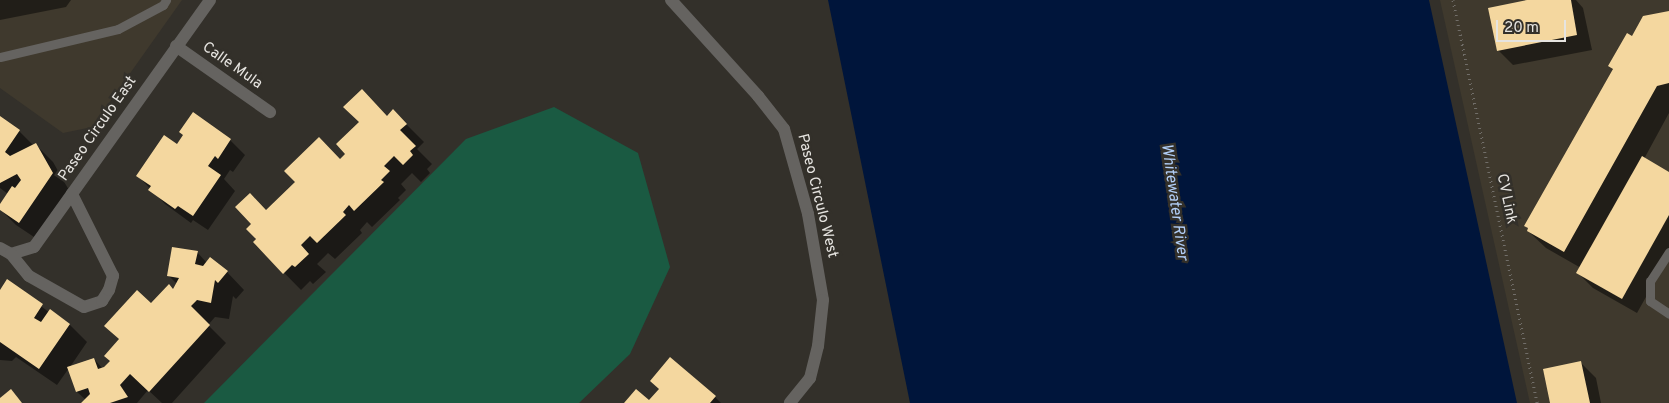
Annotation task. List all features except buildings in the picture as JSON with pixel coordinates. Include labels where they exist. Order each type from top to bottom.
[{"type":"street","name":"Paseo Circulo East","points":[[5,251],[34,247],[210,0]]},
{"type":"street","name":"Paseo Circulo West","points":[[671,0],[758,96],[784,129],[808,214],[823,300],[818,346],[810,378],[790,403]]},
{"type":"street","name":"Calle Mula","points":[[176,46],[270,112]]},
{"type":"street","points":[[5,251],[29,276],[84,307],[102,301],[109,290],[113,276],[72,194]]},
{"type":"lane","points":[[0,57],[118,30],[163,5],[166,0]]},
{"type":"lane","points":[[1669,252],[1650,281],[1650,301],[1669,314]]},
{"type":"path","name":"CV Link","points":[[1453,0],[1537,403]]},
{"type":"shaded area","points":[[0,0],[182,0],[92,127],[63,133],[0,88]]},
{"type":"shaded area","points":[[1440,0],[1669,0],[1669,403],[1530,403]]},
{"type":"green space","points":[[554,107],[638,153],[670,267],[630,354],[579,403],[204,403],[466,139]]},
{"type":"water","name":"Whitewater River","points":[[828,0],[1429,0],[1517,403],[910,403]]}]
